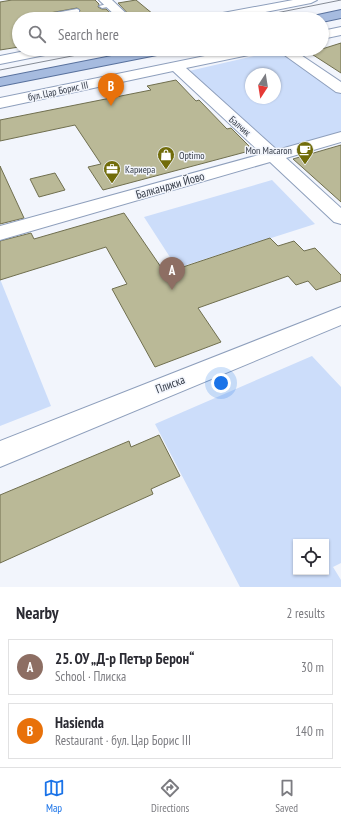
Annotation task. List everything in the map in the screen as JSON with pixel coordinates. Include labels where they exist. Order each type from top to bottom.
[{"type":"main road","points":[[329,16],[341,14]]},
{"type":"main road","name":"бул. Цар Борис III","points":[[0,82],[132,56]]},
{"type":"street","points":[[242,12],[280,3],[311,0]]},
{"type":"street","points":[[106,4],[117,12]]},
{"type":"street","points":[[329,35],[341,32]]},
{"type":"street","points":[[0,60],[20,56]]},
{"type":"street","name":"бул. Цар Борис III","points":[[0,103],[224,56]]},
{"type":"street","points":[[292,56],[341,89]]},
{"type":"street","name":"Балчик","points":[[176,66],[341,218]]},
{"type":"street","name":"Балканджи Йово","points":[[0,233],[341,137]]},
{"type":"street","name":"Плиска","points":[[0,454],[140,396],[341,316]]},
{"type":"lane","points":[[70,12],[77,11]]},
{"type":"shaded area","points":[[254,56],[289,56],[341,93],[341,132],[276,150],[189,71]]},
{"type":"shaded area","points":[[272,180],[315,224],[177,268],[144,217]]},
{"type":"shaded area","points":[[0,279],[51,406],[0,426]]},
{"type":"shaded area","points":[[312,356],[341,387],[341,563],[333,567],[341,580],[341,587],[240,587],[155,424]]},
{"type":"building","points":[[12,0],[95,0],[99,4],[98,7],[106,9],[109,12],[79,12],[80,10],[77,8],[55,12],[12,12],[12,48],[0,50],[0,2]]},
{"type":"building","points":[[136,0],[151,12],[126,12],[118,3]]},
{"type":"building","points":[[341,43],[341,73],[315,56],[329,56],[329,47]]},
{"type":"building","points":[[176,80],[196,101],[199,100],[227,129],[231,128],[253,150],[103,190],[88,167],[101,164],[75,125],[0,141],[0,120],[151,90],[147,86]]},
{"type":"building","points":[[341,145],[341,202],[293,159]]},
{"type":"building","points":[[0,166],[24,218],[0,224]]},
{"type":"building","points":[[55,173],[65,190],[39,197],[30,179]]},
{"type":"building","points":[[124,213],[165,273],[270,238],[278,246],[294,241],[304,251],[315,248],[341,275],[341,281],[316,290],[308,281],[296,285],[288,276],[198,308],[221,342],[155,367],[112,289],[127,284],[106,247],[0,280],[0,241],[31,233],[34,239]]},
{"type":"building","points":[[159,435],[180,476],[151,489],[153,494],[0,563],[0,495],[129,441],[131,447]]},
{"type":"tram line","points":[[281,12],[341,0]]},
{"type":"tram line","points":[[0,70],[72,56]]},
{"type":"place","name":"Hasienda","points":[[111,106]]},
{"type":"place","name":"Mon Macaron","points":[[305,165]]},
{"type":"place","name":"Optimo","points":[[166,170]]},
{"type":"place","name":"Кариера","points":[[112,184]]},
{"type":"place","name":"25. ОУ „Д-р Петър Берон“","points":[[172,290]]}]
